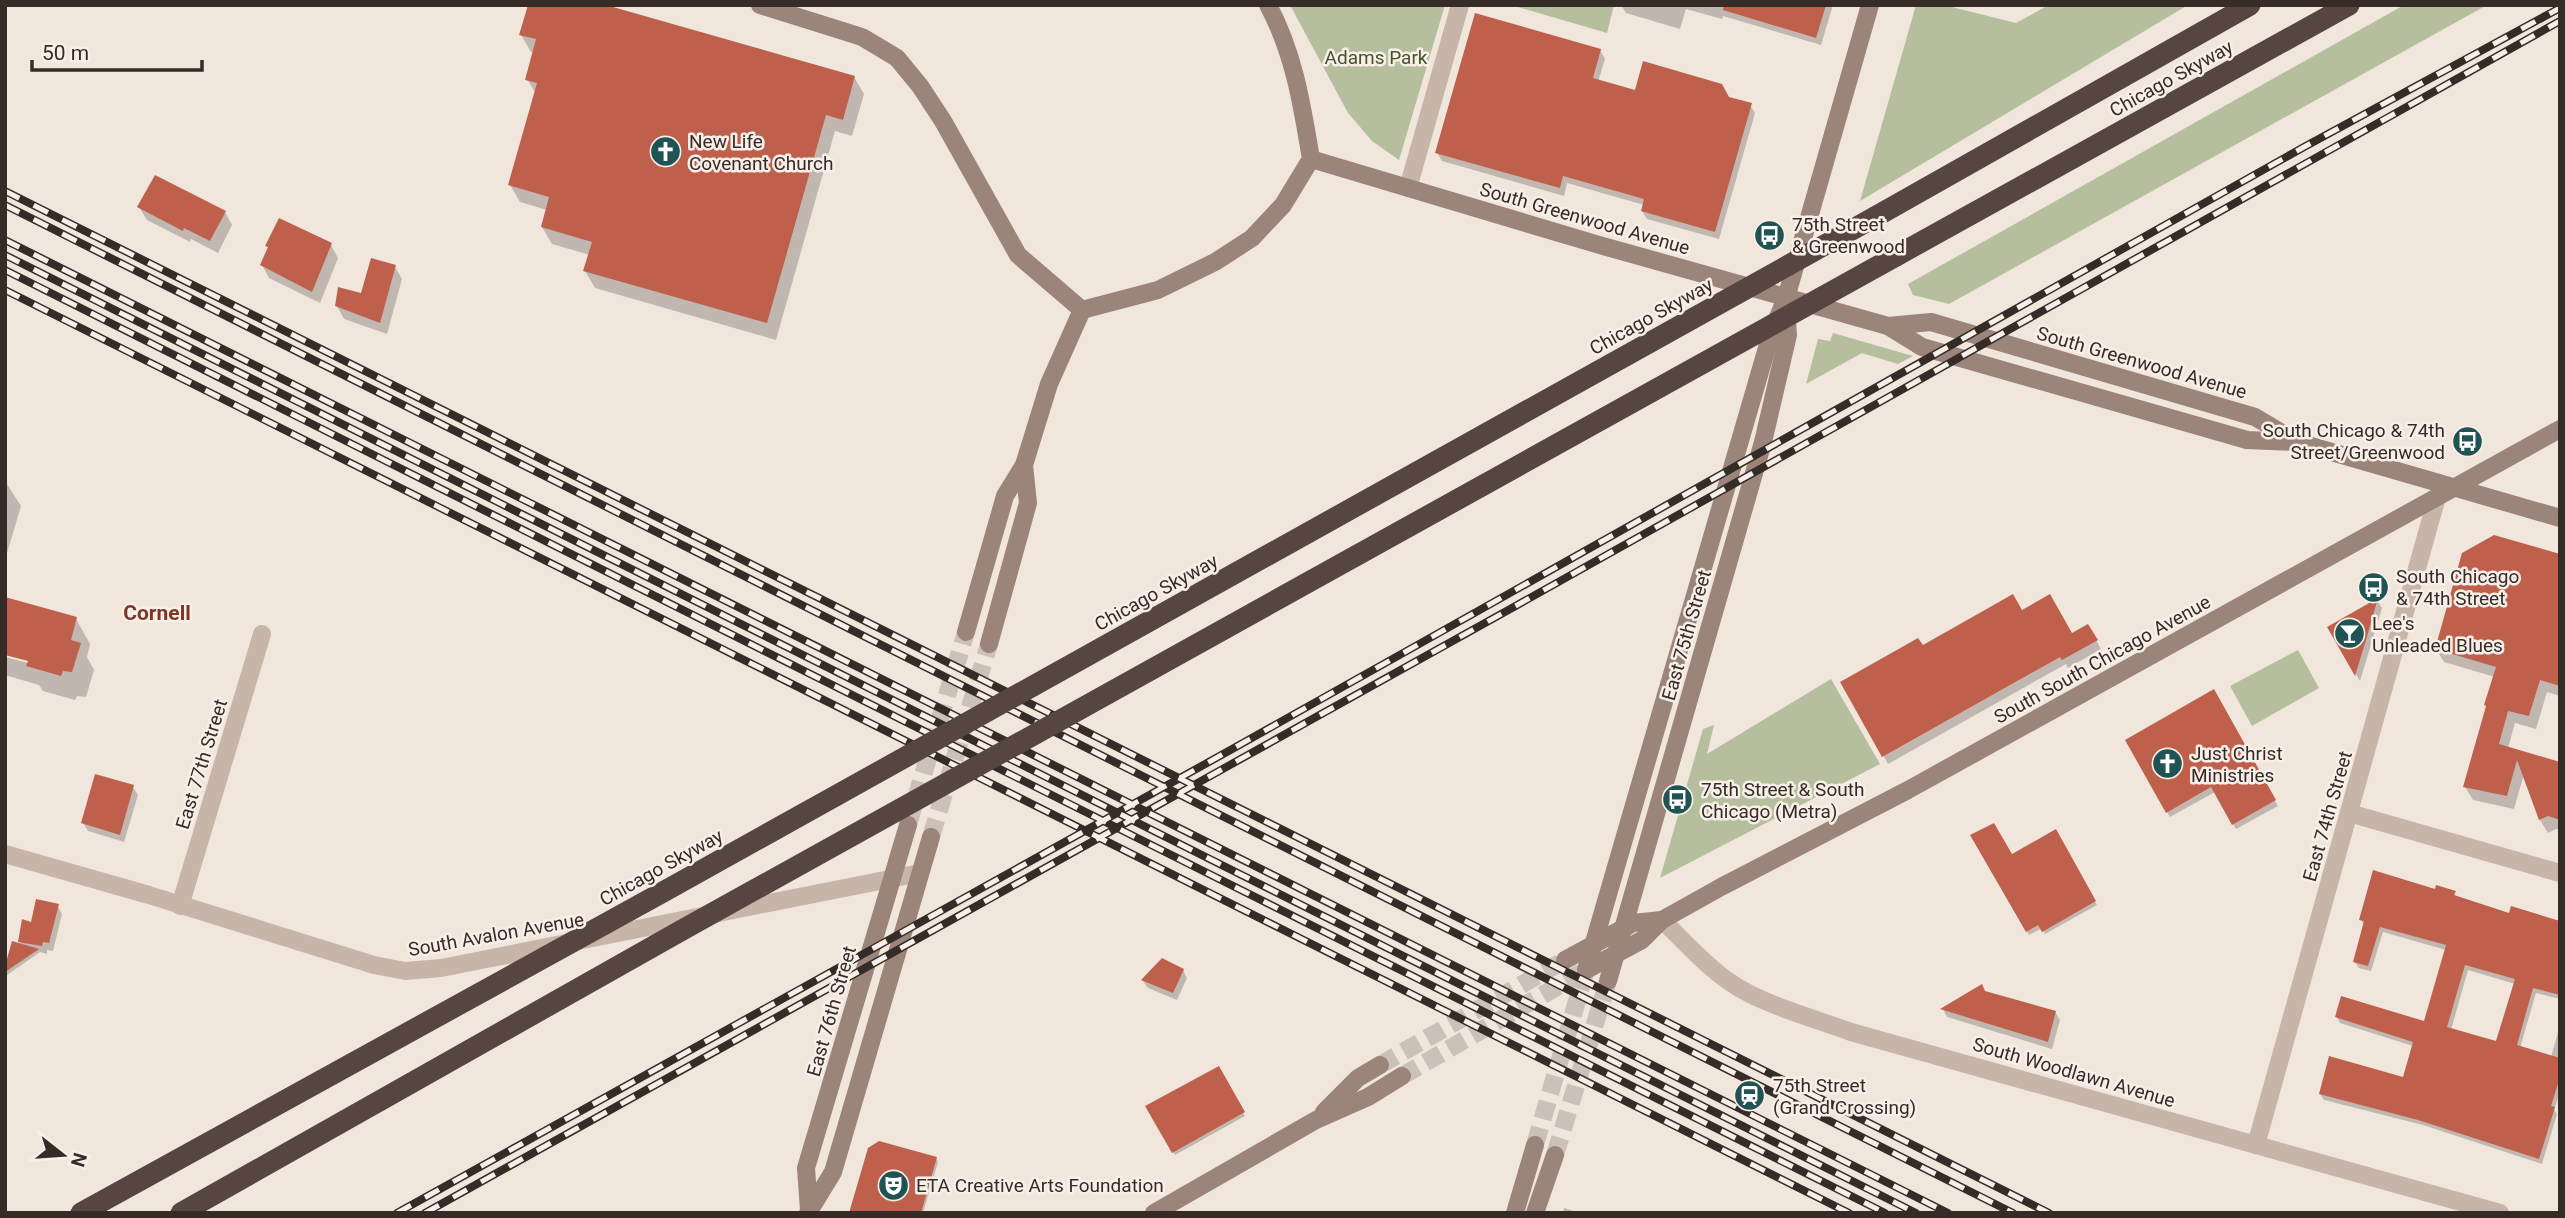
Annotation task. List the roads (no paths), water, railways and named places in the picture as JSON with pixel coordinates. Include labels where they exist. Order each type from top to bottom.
[{"type":"highway","name":"Chicago Skyway","points":[[81,1213],[675,886],[2250,5]]},
{"type":"highway","name":"Chicago Skyway","points":[[181,1213],[756,888],[2349,5]]},
{"type":"street","points":[[760,5],[862,37],[897,58],[943,121],[1018,255],[1082,310]]},
{"type":"street","points":[[1082,310],[1158,290],[1215,262],[1252,238],[1283,205],[1311,159],[1299,88],[1279,26],[1268,5]]},
{"type":"street","points":[[1408,188],[1460,5]]},
{"type":"street","name":"East 75th Street","points":[[1586,970],[1771,334],[1786,298],[1870,5]]},
{"type":"street","name":"South Greenwood Avenue","points":[[1311,159],[1888,326],[1922,347],[2247,440],[2297,442],[2560,518]]},
{"type":"street","name":"East 75th Street","points":[[1608,981],[1763,442],[1788,335],[1786,298]]},
{"type":"street","points":[[966,632],[1005,496],[1024,465],[1049,384],[1082,310]]},
{"type":"street","name":"South Greenwood Avenue","points":[[1888,326],[1931,322],[2255,417],[2297,442]]},
{"type":"street","name":"South South Chicago Avenue","points":[[1586,970],[1642,940],[1662,920],[1721,887],[1920,783],[2560,429]]},
{"type":"street","points":[[989,644],[1028,503],[1024,465]]},
{"type":"street","name":"East 74th Street","points":[[2256,1145],[2437,497]]},
{"type":"street","name":"East 77th Street","points":[[180,906],[262,635]]},
{"type":"street","points":[[2349,813],[2560,873]]},
{"type":"street","name":"East 76th Street","points":[[808,1211],[806,1168],[908,825]]},
{"type":"street","name":"East 76th Street","points":[[808,1211],[833,1172],[931,837]]},
{"type":"street","name":"South Avalon Avenue","points":[[5,854],[374,965],[405,971],[422,971],[920,873]]},
{"type":"street","name":"South South Chicago Avenue","points":[[1565,960],[1633,923],[1662,920]]},
{"type":"street","name":"South Woodlawn Avenue","points":[[1662,920],[1706,962],[1739,988],[1851,1032],[2500,1213]]},
{"type":"street","points":[[1315,1120],[1358,1078],[1380,1065]]},
{"type":"street","points":[[1154,1213],[1315,1120],[1368,1097],[1402,1076]]},
{"type":"street","points":[[1515,1213],[1535,1145]]},
{"type":"street","points":[[1535,1213],[1555,1155]]},
{"type":"tunnel","points":[[908,825],[966,632]]},
{"type":"tunnel","points":[[931,837],[989,644]]},
{"type":"tunnel","points":[[1380,1065],[1565,960]]},
{"type":"tunnel","points":[[1402,1076],[1586,970]]},
{"type":"tunnel","points":[[1535,1145],[1586,970]]},
{"type":"tunnel","points":[[1555,1155],[1608,981]]},
{"type":"railway","points":[[397,1213],[1234,748],[2304,147],[2560,8]]},
{"type":"railway","points":[[425,1213],[2560,21]]},
{"type":"railway","points":[[5,191],[2049,1213]]},
{"type":"railway","points":[[5,205],[2013,1213]]},
{"type":"railway","points":[[5,240],[1948,1213]]},
{"type":"railway","points":[[5,255],[1916,1213]]},
{"type":"railway","points":[[5,270],[1885,1213]]},
{"type":"railway","points":[[5,290],[1849,1213]]},
{"type":"place","name":"New Life Covenant Church","points":[[666,152]]},
{"type":"place","name":"75th Street & Greenwood","points":[[1769,235]]},
{"type":"place","name":"South Chicago & 74th Street/Greenwood","points":[[2468,441]]},
{"type":"place","name":"South Chicago & 74th Street","points":[[2373,587]]},
{"type":"place","name":"Lee's Unleaded Blues","points":[[2349,634]]},
{"type":"place","name":"Just Christ Ministries","points":[[2168,764]]},
{"type":"place","name":"75th Street & South Chicago (Metra)","points":[[1678,800]]},
{"type":"place","name":"75th Street (Grand Crossing)","points":[[1750,1096]]},
{"type":"place","name":"ETA Creative Arts Foundation","points":[[893,1185]]},
{"type":"district","name":"Cornell","points":[[157,613]]},
{"type":"park label","name":"Adams Park","points":[[1376,57]]}]
